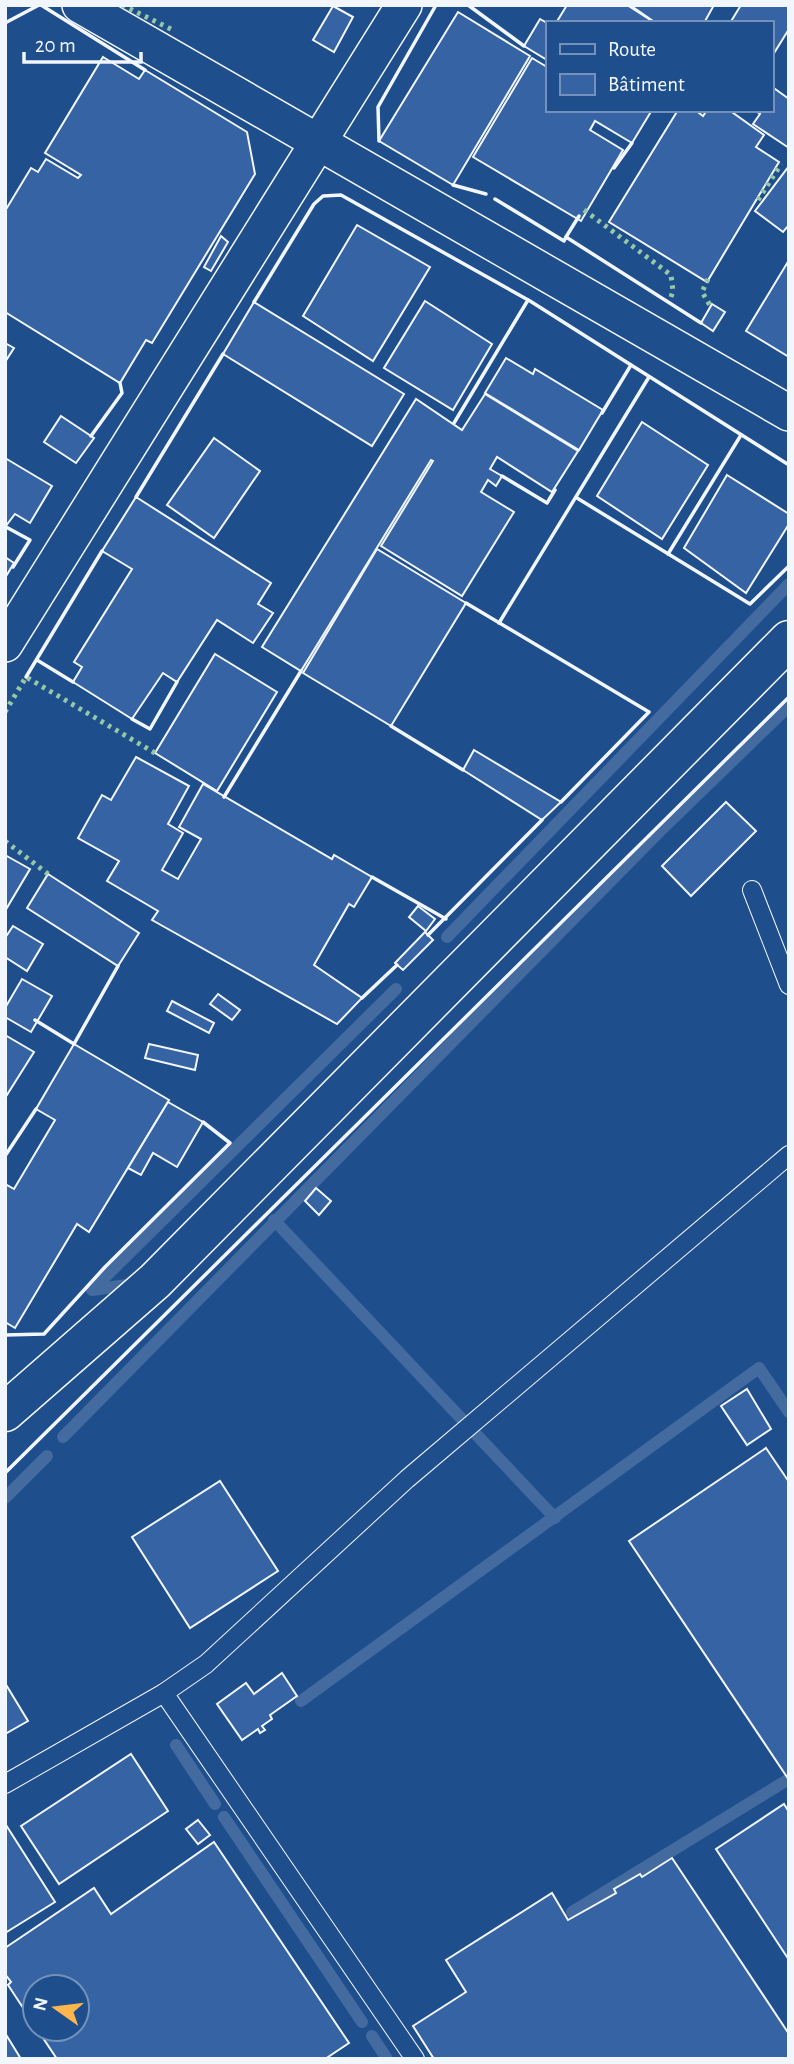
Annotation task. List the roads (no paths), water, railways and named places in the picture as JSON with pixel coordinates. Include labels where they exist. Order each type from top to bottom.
[{"type":"street","points":[[80,5],[789,413]]},
{"type":"street","points":[[5,644],[404,5]]},
{"type":"street","points":[[8,1404],[155,1280],[789,640]]},
{"type":"lane","points":[[752,890],[789,985]]},
{"type":"lane","points":[[5,1784],[164,1693],[206,1664],[407,1479],[789,1155]]},
{"type":"lane","points":[[164,1693],[415,2059]]},
{"type":"waterway","points":[[447,937],[789,584]]},
{"type":"waterway","points":[[63,1437],[659,832],[789,706]]},
{"type":"waterway","points":[[134,1284],[92,1290],[396,989]]},
{"type":"waterway","points":[[274,1220],[555,1518]]},
{"type":"waterway","points":[[301,1701],[759,1368],[789,1412]]},
{"type":"waterway","points":[[5,1498],[47,1456]]},
{"type":"waterway","points":[[176,1745],[215,1804]]},
{"type":"waterway","points":[[572,1912],[789,1779]]},
{"type":"waterway","points":[[224,1817],[362,2022]]},
{"type":"waterway","points":[[372,2036],[387,2059]]}]
